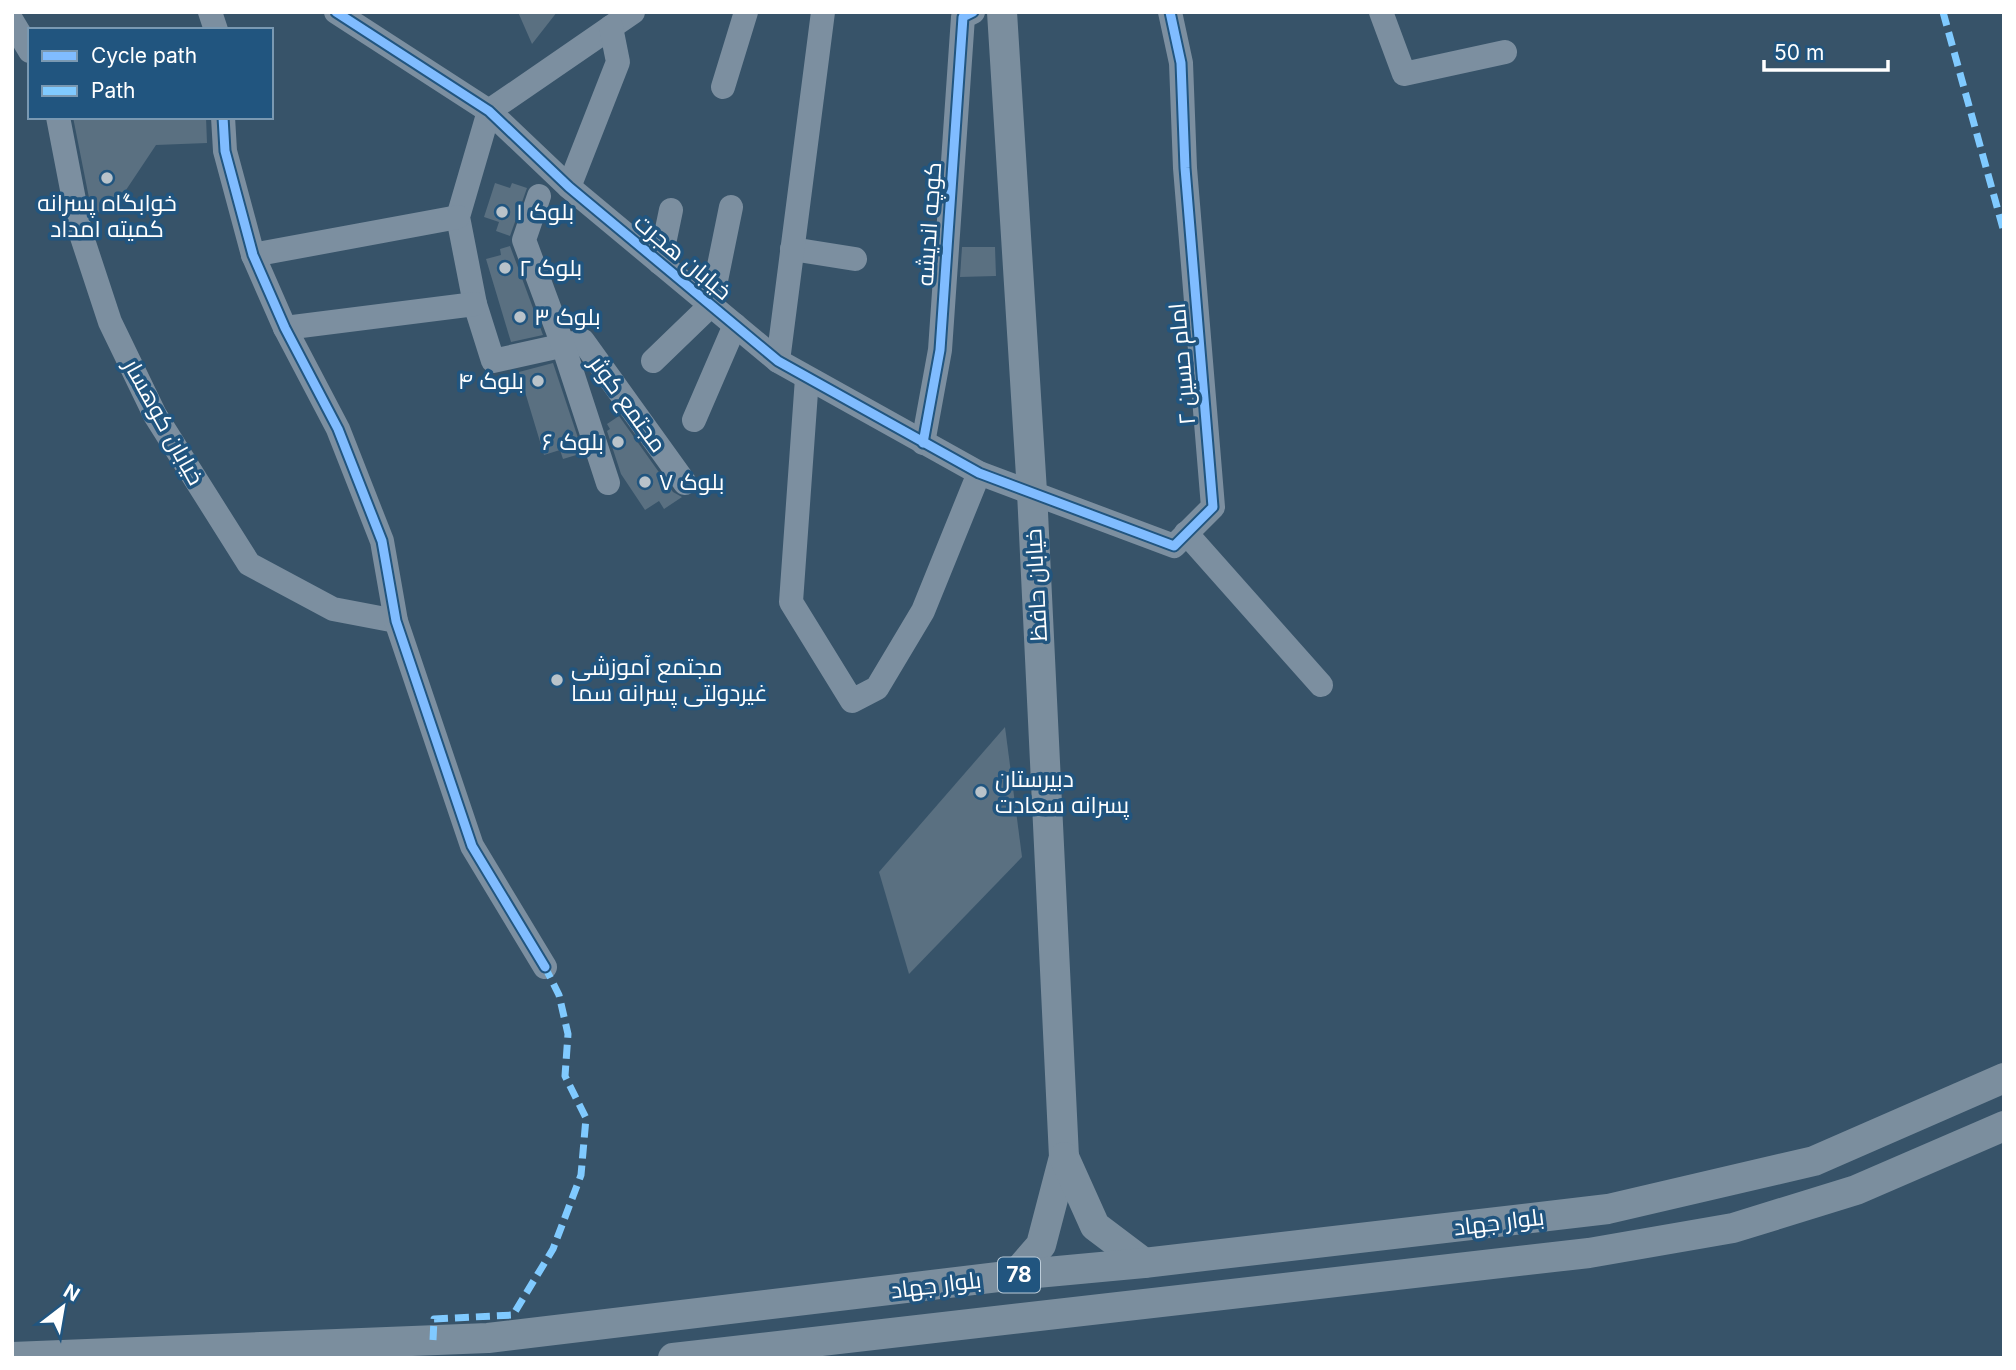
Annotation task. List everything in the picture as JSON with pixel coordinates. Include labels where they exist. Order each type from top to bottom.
[{"type":"main road","name":"خیابان حافظ","points":[[1002,12],[1032,492],[1064,1157]]},
{"type":"main road","name":"بلوار جهاد","points":[[12,1357],[488,1338],[1015,1275],[1144,1263],[1608,1209],[1814,1161],[2004,1078]]},
{"type":"main road","name":"بلوار جهاد","points":[[673,1358],[1589,1253],[1733,1228],[1856,1190],[2004,1126]]},
{"type":"main road","points":[[1064,1157],[1095,1226],[1144,1263]]},
{"type":"main road","points":[[1015,1275],[1041,1245],[1064,1157]]},
{"type":"street","name":"خیابان هجرت","points":[[336,12],[489,111],[569,187],[778,360],[979,473],[1032,492]]},
{"type":"street","points":[[285,328],[475,304],[458,217],[489,111],[633,12]]},
{"type":"street","points":[[723,87],[746,12]]},
{"type":"street","points":[[778,360],[823,12]]},
{"type":"street","name":"کوچه اندیشه","points":[[923,443],[940,350],[963,17],[973,12]]},
{"type":"street","name":"امام حسین ۲","points":[[1170,12],[1181,63],[1185,168],[1213,507],[1186,533]]},
{"type":"street","points":[[1381,12],[1404,74],[1504,52]]},
{"type":"street","points":[[12,21],[28,48]]},
{"type":"street","points":[[569,187],[618,62],[611,27]]},
{"type":"street","name":"خیابان کوهسار","points":[[58,119],[80,231],[110,322],[155,415],[249,564],[333,609],[396,621]]},
{"type":"street","points":[[223,119],[225,150],[253,255],[285,328],[338,429],[382,541],[396,621],[472,846],[545,967]]},
{"type":"street","name":"مجتمع کوثر","points":[[539,196],[524,240],[564,345],[608,483]]},
{"type":"street","points":[[653,361],[711,305],[731,207]]},
{"type":"street","points":[[660,263],[671,210]]},
{"type":"street","points":[[253,255],[458,217]]},
{"type":"street","points":[[792,249],[855,259]]},
{"type":"street","name":"مجتمع کوثر","points":[[475,304],[493,361],[583,341],[685,483]]},
{"type":"street","points":[[694,421],[735,326]]},
{"type":"street","points":[[807,378],[791,602],[852,701],[877,688],[923,611],[979,473]]},
{"type":"street","points":[[1032,492],[1174,546],[1186,533],[1321,685]]},
{"type":"building","points":[[518,12],[557,12],[532,44]]},
{"type":"building","name":"خوابگاه پسرانه کمیته امداد","points":[[73,119],[206,119],[207,143],[156,145],[112,211],[92,213]]},
{"type":"building","name":"بلوک ۱","points":[[495,183],[510,188],[512,183],[527,188],[510,236],[496,231],[499,222],[484,217]]},
{"type":"building","points":[[510,246],[543,335],[511,342],[486,259],[501,255],[500,249]]},
{"type":"building","points":[[962,247],[995,247],[996,276],[960,277]]},
{"type":"building","points":[[553,363],[583,453],[563,459],[560,450],[544,455],[519,372]]},
{"type":"building","points":[[619,416],[673,492],[682,497],[664,509],[659,501],[645,510],[621,474],[607,431],[610,429],[607,424]]},
{"type":"building","name":"دبیرستان پسرانه سعادت","points":[[1005,727],[1022,857],[909,974],[879,872]]},
{"type":"marked path","points":[[1943,12],[2004,232]]},
{"type":"marked path","points":[[433,1340],[434,1319],[513,1315],[553,1249],[581,1175],[586,1118],[565,1076],[568,1034],[559,995],[545,967]]},
{"type":"cycle path","points":[[336,12],[489,111],[569,187],[778,361],[979,473],[1174,546],[1213,507],[1185,168],[1181,63],[1170,12]]},
{"type":"cycle path","points":[[923,443],[940,350],[963,17],[973,12]]},
{"type":"cycle path","points":[[223,119],[225,151],[253,255],[285,328],[338,429],[382,541],[396,621],[472,846],[545,967]]},
{"type":"place","name":"خوابگاه پسرانه کمیته امداد","points":[[107,178]]},
{"type":"place","name":"بلوک ۱","points":[[502,212]]},
{"type":"place","name":"بلوک ۲","points":[[505,268]]},
{"type":"place","name":"بلوک ۳","points":[[520,317]]},
{"type":"place","name":"بلوک ۴","points":[[538,381]]},
{"type":"place","name":"بلوک ۶","points":[[618,442]]},
{"type":"place","name":"بلوک ۷","points":[[645,482]]},
{"type":"place","name":"مجتمع آموزشی غیردولتی پسرانه سما","points":[[557,680]]},
{"type":"place","name":"دبیرستان پسرانه سعادت","points":[[981,792]]}]
